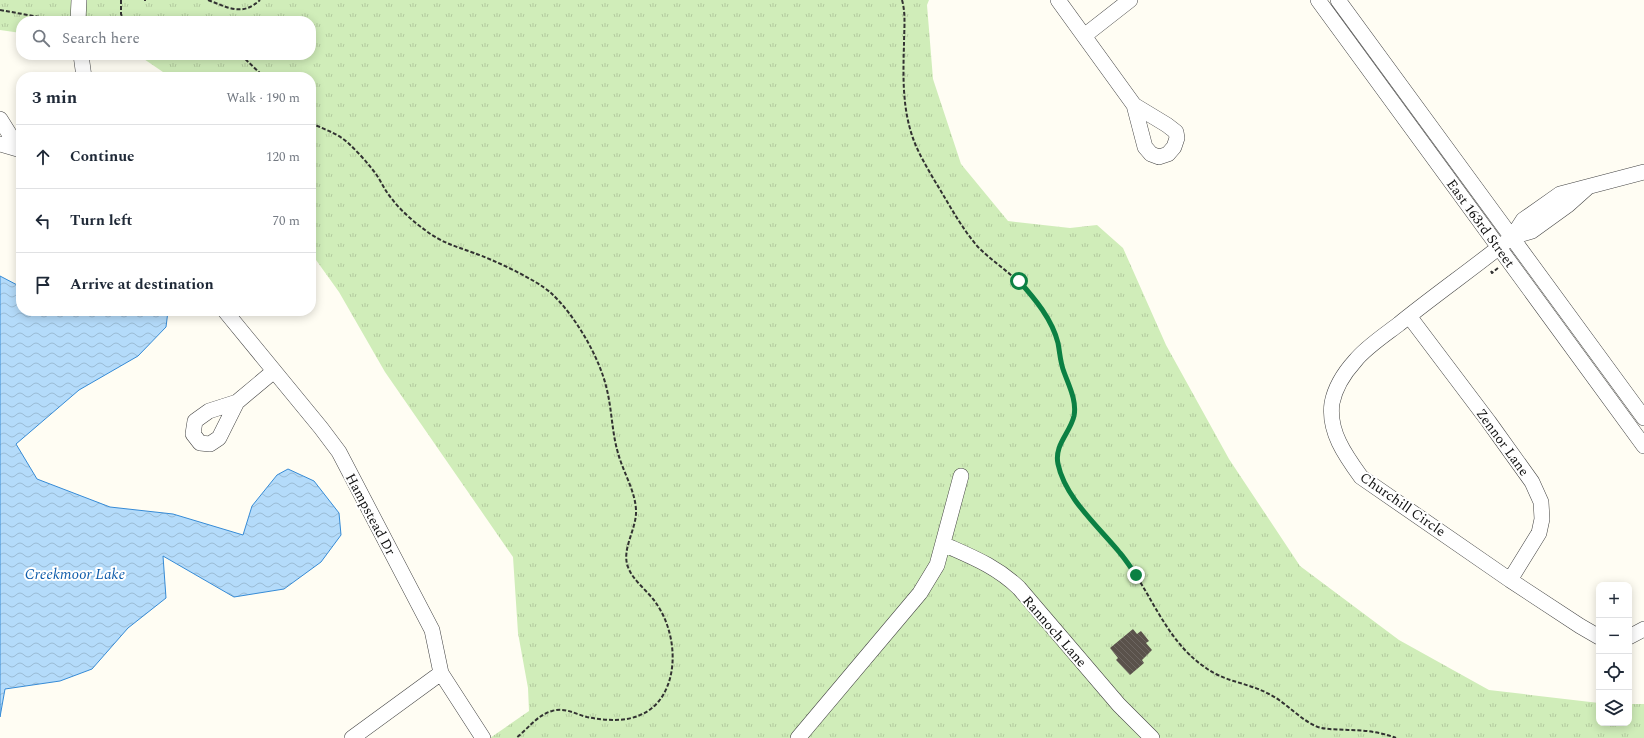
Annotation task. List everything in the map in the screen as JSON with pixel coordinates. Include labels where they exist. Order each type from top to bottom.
[{"type":"street","points":[[78,16],[79,0]]},
{"type":"street","points":[[1058,0],[1134,105]]},
{"type":"street","points":[[1084,36],[1130,0]]},
{"type":"street","name":"East 163rd Street","points":[[1318,0],[1644,446]]},
{"type":"street","name":"East 163rd Street","points":[[1338,0],[1644,418]]},
{"type":"street","points":[[82,60],[83,72]]},
{"type":"street","points":[[0,119],[16,144]]},
{"type":"street","points":[[0,144],[16,149]]},
{"type":"street","points":[[1512,237],[1532,231],[1568,205],[1589,187],[1644,172]]},
{"type":"street","name":"Churchill Circle","points":[[1512,237],[1409,316],[1356,359],[1342,379],[1332,402],[1332,424],[1346,457],[1361,477],[1510,580],[1596,635]]},
{"type":"street","name":"Hampstead Dr","points":[[229,316],[339,452],[432,630],[441,672],[483,738]]},
{"type":"street","name":"Zennor Lane","points":[[1409,316],[1532,482],[1540,502],[1542,519],[1539,533],[1510,580]]},
{"type":"street","points":[[237,402],[274,371]]},
{"type":"street","points":[[798,738],[920,593],[936,564],[962,476]]},
{"type":"street","name":"Rannoch Lane","points":[[943,544],[984,562],[1008,578],[1019,588],[1119,705],[1152,738]]},
{"type":"street","points":[[1632,635],[1644,629]]},
{"type":"street","points":[[352,738],[441,672]]},
{"type":"path","points":[[121,0],[122,16]]},
{"type":"path","points":[[208,0],[238,10],[252,6],[260,0]]},
{"type":"path","points":[[902,0],[905,15],[904,97],[910,128],[917,146],[929,170],[966,232],[988,257],[1019,281],[1030,294],[1046,316],[1058,343],[1060,360],[1073,397],[1075,408],[1074,418],[1060,445],[1058,463],[1062,477],[1074,498],[1129,564],[1166,626],[1193,658],[1205,668],[1233,682],[1261,690],[1273,696],[1299,716],[1320,728],[1361,730],[1396,738]]},
{"type":"path","points":[[0,10],[34,16]]},
{"type":"path","points":[[246,60],[259,72]]},
{"type":"path","points":[[316,125],[347,142],[373,169],[392,200],[437,239],[450,246],[475,253],[489,259],[538,283],[550,293],[562,305],[582,333],[603,376],[611,408],[618,453],[634,497],[636,510],[633,532],[626,552],[626,562],[629,570],[658,604],[671,637],[673,666],[667,686],[658,702],[647,712],[634,718],[620,720],[586,717],[564,709],[554,710],[543,714],[516,738]]},
{"type":"green space","points":[[0,0],[929,0],[927,5],[933,79],[961,164],[1008,221],[1070,228],[1097,225],[1123,248],[1166,345],[1229,459],[1300,566],[1399,640],[1489,690],[1596,703],[1596,726],[1632,726],[1632,704],[1644,704],[1644,738],[490,738],[529,711],[528,688],[518,633],[513,557],[385,372],[339,292],[316,260],[316,72],[163,72],[145,60],[316,60],[316,16],[16,16],[16,32],[0,30]]},
{"type":"water","name":"Creekmoor Lake","points":[[0,276],[16,284],[16,316],[167,316],[166,327],[138,356],[79,390],[16,444],[37,479],[110,507],[173,514],[243,535],[252,506],[277,475],[288,469],[314,481],[339,513],[341,535],[321,562],[284,589],[234,597],[163,556],[166,598],[128,628],[92,669],[60,681],[5,689],[0,717]]},
{"type":"building","points":[[1133,629],[1137,634],[1141,631],[1149,641],[1146,643],[1152,650],[1142,660],[1144,663],[1130,675],[1116,660],[1118,658],[1110,648]]},
{"type":"route","points":[[1019,281],[1046,316],[1053,330],[1058,343],[1060,360],[1073,397],[1075,408],[1074,418],[1060,445],[1058,453],[1058,463],[1062,477],[1074,498],[1087,516],[1121,553],[1136,575]]}]
